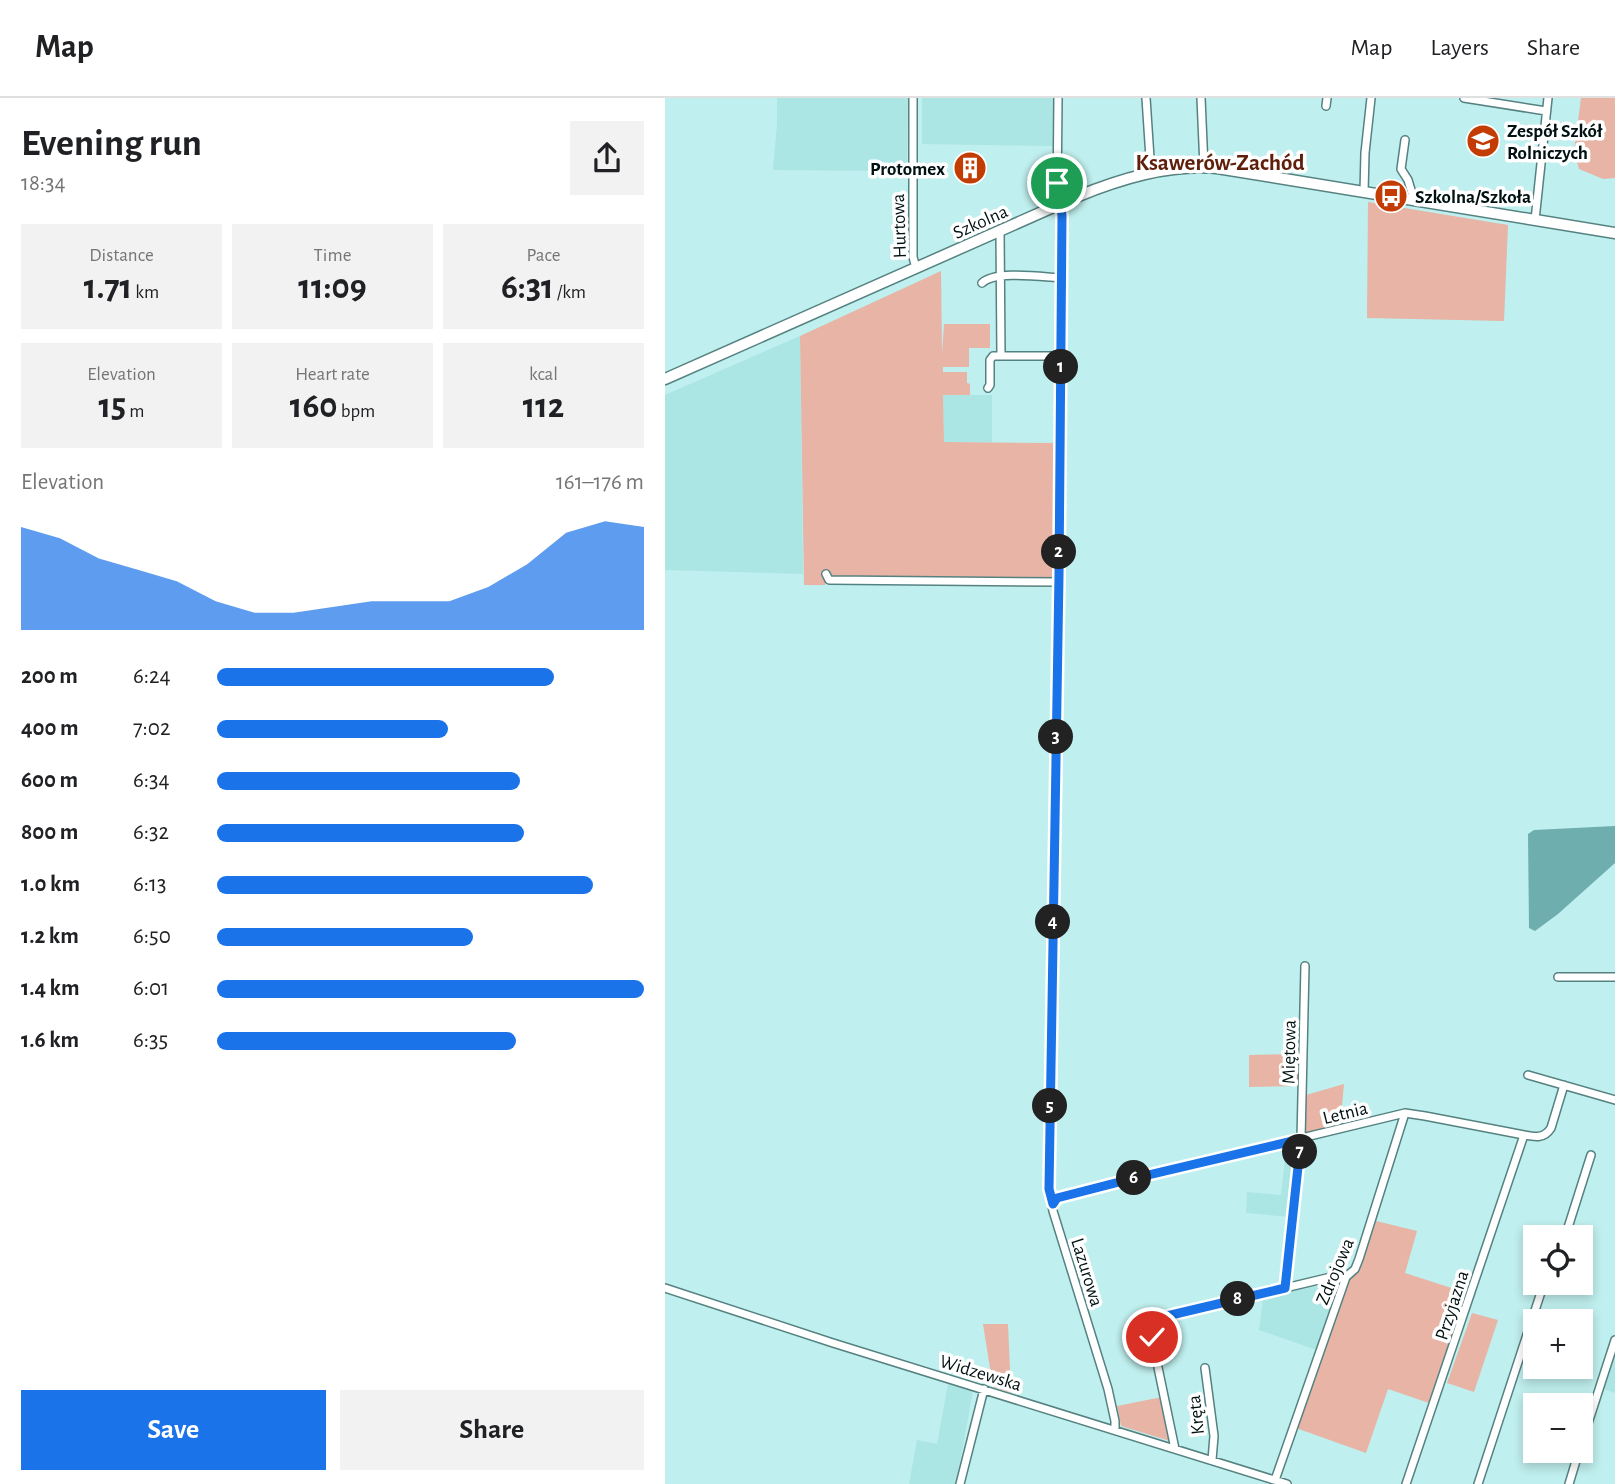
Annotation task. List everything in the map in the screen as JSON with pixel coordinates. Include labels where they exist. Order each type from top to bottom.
[{"type":"street","name":"Hurtowa","points":[[913,98],[913,257],[916,268]]},
{"type":"street","name":"Lazurowa","points":[[1058,98],[1057,201],[1062,216],[1061,356],[1049,1189],[1053,1211],[1108,1389],[1115,1430]]},
{"type":"street","points":[[1146,98],[1151,173]]},
{"type":"street","points":[[1201,98],[1204,167]]},
{"type":"street","points":[[1364,191],[1371,98]]},
{"type":"street","points":[[1464,98],[1546,111]]},
{"type":"street","points":[[1535,220],[1548,98]]},
{"type":"street","points":[[1405,140],[1401,169],[1408,180],[1413,200]]},
{"type":"street","name":"Szkolna","points":[[665,379],[1058,205],[1110,184],[1179,168],[1204,167],[1615,233]]},
{"type":"street","points":[[1000,231],[1001,356]]},
{"type":"street","points":[[982,283],[985,279],[1000,276],[1061,278]]},
{"type":"street","points":[[988,388],[991,358],[1061,356]]},
{"type":"street","points":[[826,574],[829,580],[1059,582]]},
{"type":"street","name":"Miętowa","points":[[1285,1288],[1301,1139],[1305,966]]},
{"type":"street","points":[[1557,977],[1615,977]]},
{"type":"street","points":[[1528,1075],[1615,1100]]},
{"type":"street","points":[[1524,1136],[1540,1137],[1548,1132],[1564,1085]]},
{"type":"street","name":"Letnia","points":[[1053,1204],[1057,1198],[1115,1183],[1405,1114],[1524,1136]]},
{"type":"street","name":"Zdrojowa","points":[[1275,1480],[1346,1277],[1355,1269],[1359,1259],[1405,1114]]},
{"type":"street","name":"Przyjazna","points":[[1406,1484],[1524,1136]]},
{"type":"street","points":[[1569,1225],[1591,1155]]},
{"type":"street","points":[[1175,1449],[1150,1329],[1151,1320],[1331,1277],[1346,1277]]},
{"type":"street","name":"Widzewska","points":[[665,1288],[1287,1484]]},
{"type":"street","points":[[1478,1484],[1540,1295]]},
{"type":"street","points":[[1593,1409],[1615,1340]]},
{"type":"street","name":"Kręta","points":[[1205,1368],[1214,1436],[1212,1460]]},
{"type":"street","points":[[960,1484],[983,1389]]},
{"type":"street","points":[[1569,1484],[1576,1463]]},
{"type":"shaded area","points":[[777,98],[908,98],[907,171],[773,170]]},
{"type":"shaded area","points":[[922,98],[1055,98],[1054,146],[922,144]]},
{"type":"shaded area","points":[[1581,98],[1615,98],[1615,178],[1603,179],[1579,169],[1574,151]]},
{"type":"shaded area","points":[[1368,202],[1508,225],[1504,321],[1367,318]]},
{"type":"shaded area","points":[[941,271],[942,354],[944,324],[990,324],[990,348],[969,348],[969,367],[943,367],[943,372],[967,372],[967,383],[970,384],[970,395],[943,395],[944,442],[1058,443],[1057,578],[825,576],[825,585],[804,585],[800,336]]},
{"type":"shaded area","points":[[800,336],[803,574],[665,570],[665,395]]},
{"type":"shaded area","points":[[943,395],[992,395],[992,442],[944,443]]},
{"type":"shaded area","points":[[1615,826],[1615,863],[1558,914],[1535,931],[1529,928],[1528,834],[1534,830]]},
{"type":"shaded area","points":[[1301,1054],[1300,1086],[1249,1087],[1249,1055]]},
{"type":"shaded area","points":[[1344,1084],[1340,1126],[1305,1135],[1306,1095]]},
{"type":"shaded area","points":[[1299,1147],[1291,1217],[1246,1213],[1247,1192],[1281,1195],[1286,1150]]},
{"type":"shaded area","points":[[1376,1221],[1417,1231],[1405,1273],[1467,1293],[1429,1403],[1388,1389],[1366,1453],[1296,1428],[1348,1282],[1360,1269]]},
{"type":"shaded area","points":[[1325,1284],[1335,1296],[1317,1350],[1259,1330],[1263,1298]]},
{"type":"shaded area","points":[[1472,1313],[1498,1320],[1474,1392],[1447,1383]]},
{"type":"shaded area","points":[[983,1324],[1008,1324],[1011,1393],[993,1387]]},
{"type":"shaded area","points":[[1615,1356],[1615,1393],[1604,1389]]},
{"type":"shaded area","points":[[948,1384],[973,1391],[956,1484],[909,1484],[917,1440],[937,1444]]},
{"type":"shaded area","points":[[1162,1397],[1170,1441],[1121,1426],[1117,1406]]},
{"type":"place","name":"Zespół Szkół Rolniczych","points":[[1483,141]]},
{"type":"place","name":"Protomex","points":[[970,168]]},
{"type":"place","name":"Szkolna/Szkoła","points":[[1391,196]]},
{"type":"district","name":"Ksawerów-Zachód","points":[[1220,162]]},
{"type":"route","points":[[1057,183],[1057,201],[1062,216],[1050,1195],[1053,1204],[1057,1198],[1301,1139],[1285,1288],[1151,1320],[1152,1337]]}]
